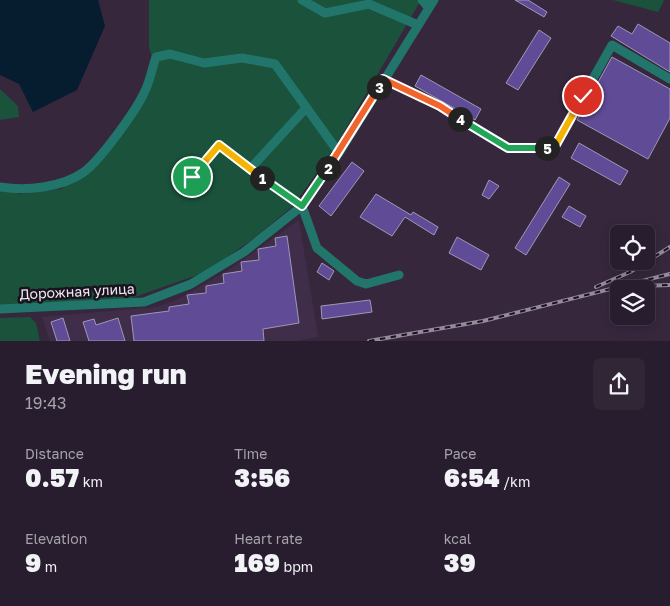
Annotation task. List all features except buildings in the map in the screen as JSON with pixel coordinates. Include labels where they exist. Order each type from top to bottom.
[{"type":"street","points":[[302,0],[325,13],[368,4],[418,25]]},
{"type":"street","points":[[422,0],[431,4]]},
{"type":"street","name":"Дорожная улица","points":[[0,308],[144,302],[191,284],[244,252],[302,206],[339,153],[431,4]]},
{"type":"street","points":[[383,79],[440,106],[508,148],[554,148],[612,45],[670,79]]},
{"type":"street","points":[[0,187],[22,191],[64,182],[85,172],[112,140],[144,93],[156,56],[170,54],[204,64],[242,58],[275,64],[339,153]]},
{"type":"street","points":[[250,169],[306,108]]},
{"type":"street","points":[[192,177],[219,145],[302,206],[317,248],[357,281],[366,284],[399,275]]},
{"type":"shaded area","points":[[299,220],[318,337],[296,341],[50,341],[42,317],[157,307],[180,298],[232,268]]},
{"type":"green space","points":[[149,0],[421,0],[335,147],[293,206],[254,238],[206,272],[126,300],[0,306],[0,187],[20,194],[61,189],[97,162],[156,73],[149,47]]},
{"type":"green space","points":[[613,0],[663,0],[664,1],[658,12]]},
{"type":"green space","points":[[0,89],[18,106],[19,117],[0,120]]},
{"type":"green space","points":[[30,317],[36,323],[40,341],[0,341],[0,318]]},
{"type":"water","points":[[0,0],[98,0],[105,26],[77,90],[33,112],[19,84],[0,75]]},
{"type":"railway","points":[[596,287],[630,272],[670,247]]},
{"type":"railway","points":[[369,341],[483,321],[670,274]]},
{"type":"railway","points":[[655,286],[670,285]]},
{"type":"route","points":[[192,177],[219,145],[302,206],[339,153],[383,79],[440,106],[508,148],[554,148],[583,96]]}]
